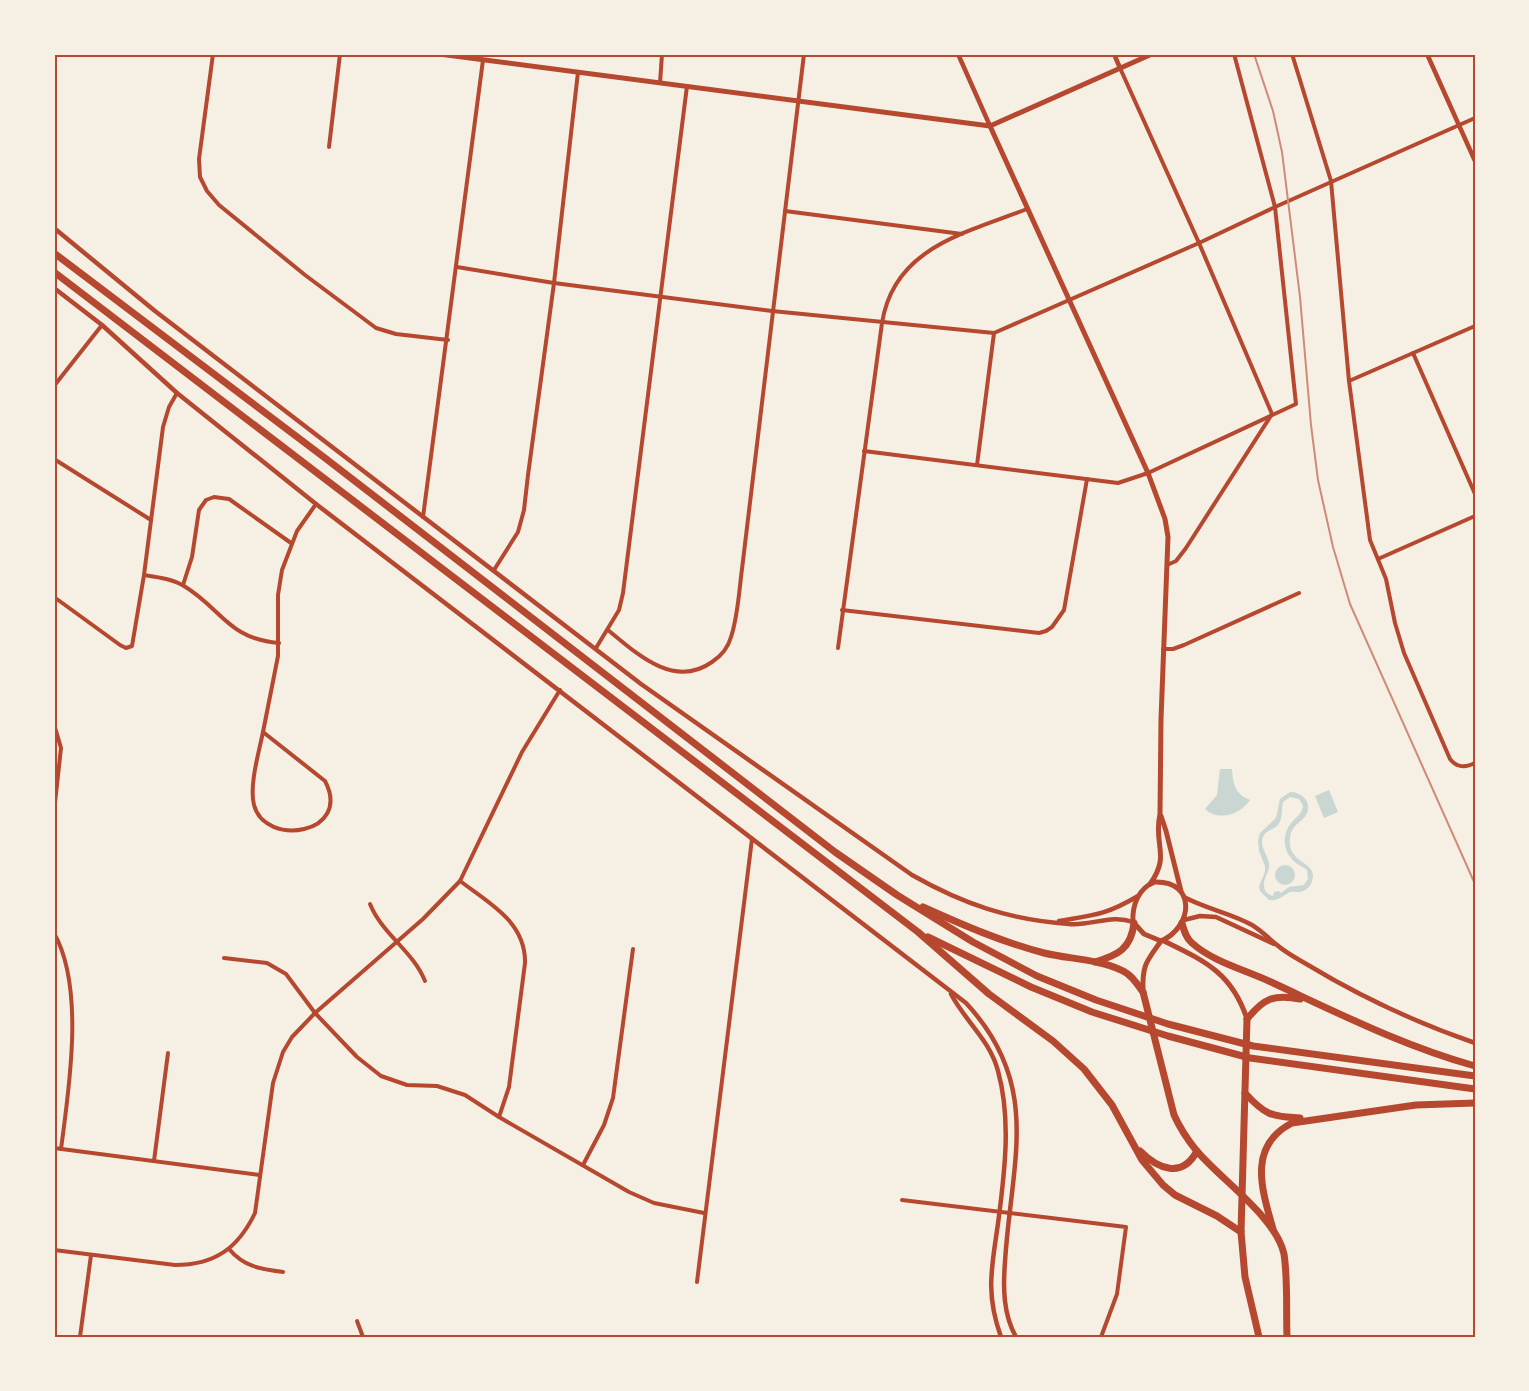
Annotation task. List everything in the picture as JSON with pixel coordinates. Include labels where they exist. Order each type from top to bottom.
[{"type":"highway","points":[[54,253],[325,458],[825,845],[897,895],[973,942],[1037,976],[1096,1000],[1168,1024],[1252,1046],[1475,1076]]},
{"type":"highway","points":[[54,272],[918,932],[989,994],[1053,1041],[1083,1069],[1112,1105],[1151,1173],[1175,1194],[1217,1216],[1241,1232]]},
{"type":"highway","points":[[897,895],[985,934],[1044,953],[1124,971],[1143,992],[1148,1004],[1174,1115],[1183,1134],[1273,1229]]},
{"type":"highway","points":[[1094,963],[1111,957],[1123,949],[1132,938],[1134,922]]},
{"type":"highway","points":[[1183,922],[1186,937],[1198,948],[1392,1038],[1436,1055],[1475,1066]]},
{"type":"highway","points":[[918,932],[1031,987],[1092,1012],[1168,1036],[1250,1058],[1475,1089]]},
{"type":"highway","points":[[1259,1337],[1245,1277],[1241,1232],[1247,1022],[1261,1004],[1278,996],[1308,1000]]},
{"type":"highway","points":[[1245,1093],[1268,1114],[1314,1119]]},
{"type":"highway","points":[[1287,1337],[1284,1253],[1273,1229],[1260,1175],[1263,1156],[1276,1132],[1292,1123],[1314,1119],[1416,1105],[1475,1103]]},
{"type":"highway","points":[[1132,1142],[1150,1161],[1170,1168],[1187,1164],[1197,1151]]},
{"type":"main road","points":[[439,54],[990,126],[1152,54]]},
{"type":"main road","points":[[990,126],[1148,473],[1165,519],[1168,537],[1158,836],[1161,860],[1158,872],[1139,895],[1133,912],[1134,922],[1144,934],[1201,960],[1225,978],[1239,996],[1247,1022]]},
{"type":"main road","points":[[1143,992],[1144,965],[1163,941],[1183,922],[1186,913],[1167,831],[1160,814]]},
{"type":"main road","points":[[1150,884],[1161,882],[1168,884],[1183,895]]},
{"type":"street","points":[[213,54],[202,138],[200,177],[207,191],[219,206],[376,328],[396,334],[448,340]]},
{"type":"street","points":[[329,147],[340,54]]},
{"type":"street","points":[[660,83],[662,54]]},
{"type":"street","points":[[608,630],[658,668],[684,673],[708,665],[719,657],[729,643],[735,622],[742,569],[804,54]]},
{"type":"street","points":[[958,54],[990,126]]},
{"type":"street","points":[[1114,54],[1199,243],[1272,414]]},
{"type":"street","points":[[864,451],[1118,483],[1148,473],[1296,404],[1275,207],[1234,54]]},
{"type":"street","points":[[1292,54],[1330,182],[1349,381],[1370,540],[1386,579],[1404,653],[1450,759],[1457,765],[1468,766],[1475,763]]},
{"type":"street","points":[[1427,54],[1475,161]]},
{"type":"street","points":[[423,517],[483,60]]},
{"type":"street","points":[[494,570],[518,532],[524,510],[554,283],[578,72]]},
{"type":"street","points":[[596,648],[619,610],[623,592],[687,86]]},
{"type":"street","points":[[457,267],[661,298],[994,333],[1475,118]]},
{"type":"street","points":[[838,648],[882,323],[889,293],[906,269],[928,250],[1027,209]]},
{"type":"street","points":[[785,211],[963,234]]},
{"type":"street","points":[[54,228],[155,311],[641,684],[912,875],[954,898],[995,912],[1070,924],[1115,918],[1134,922]]},
{"type":"street","points":[[54,288],[102,325],[177,393],[316,504],[974,1011],[995,1041],[1007,1067],[1015,1099],[1018,1142],[1006,1244],[1004,1295],[1009,1321],[1016,1337]]},
{"type":"street","points":[[54,386],[102,325]]},
{"type":"street","points":[[1349,381],[1475,326]]},
{"type":"street","points":[[977,465],[994,333]]},
{"type":"street","points":[[1413,353],[1475,494]]},
{"type":"street","points":[[54,597],[120,645],[130,648],[134,642],[163,426],[177,393]]},
{"type":"street","points":[[1167,565],[1176,561],[1186,548],[1272,414]]},
{"type":"street","points":[[54,459],[151,520]]},
{"type":"street","points":[[842,610],[1006,630],[1039,633],[1046,631],[1058,620],[1065,604],[1087,479]]},
{"type":"street","points":[[183,585],[192,557],[199,510],[206,500],[214,497],[229,499],[291,543]]},
{"type":"street","points":[[263,732],[325,781],[332,801],[330,811],[317,825],[297,830],[269,826],[257,813],[253,792],[263,732],[279,643],[278,595],[282,570],[291,543],[316,504]]},
{"type":"street","points":[[1378,559],[1475,516]]},
{"type":"street","points":[[144,575],[183,585],[235,629],[261,641],[279,643]]},
{"type":"street","points":[[1163,649],[1173,649],[1184,645],[1299,593]]},
{"type":"street","points":[[54,1250],[188,1265],[214,1258],[229,1249],[248,1229],[255,1213],[277,1068],[292,1037],[315,1013],[429,913],[460,880],[522,752],[560,690]]},
{"type":"street","points":[[54,724],[61,748],[54,812]]},
{"type":"street","points":[[697,1282],[752,838]]},
{"type":"street","points":[[460,880],[509,919],[522,938],[524,946],[525,963],[509,1087],[499,1117]]},
{"type":"street","points":[[1053,922],[1103,914],[1121,907],[1139,895]]},
{"type":"street","points":[[1183,895],[1203,907],[1236,916],[1264,932],[1277,945],[1366,998],[1442,1032],[1475,1043]]},
{"type":"street","points":[[370,904],[375,916],[419,967],[424,981]]},
{"type":"street","points":[[1183,922],[1200,916],[1216,917],[1277,945]]},
{"type":"street","points":[[54,933],[62,947],[69,987],[73,1033],[72,1070],[61,1149]]},
{"type":"street","points":[[583,1165],[604,1125],[613,1098],[633,948]]},
{"type":"street","points":[[224,958],[267,963],[286,974],[315,1013],[357,1057],[381,1076],[407,1084],[437,1086],[465,1095],[613,1184],[654,1203],[704,1213]]},
{"type":"street","points":[[950,992],[957,1007],[987,1045],[998,1068],[1004,1100],[1006,1118],[1003,1186],[990,1291],[1001,1337]]},
{"type":"street","points":[[154,1161],[168,1053]]},
{"type":"street","points":[[1004,1100],[1015,1099]]},
{"type":"street","points":[[54,1148],[260,1175]]},
{"type":"street","points":[[902,1200],[1126,1227],[1118,1294],[1101,1337]]},
{"type":"street","points":[[229,1249],[236,1258],[255,1268],[283,1272]]},
{"type":"street","points":[[80,1337],[91,1255]]},
{"type":"street","points":[[357,1321],[363,1337]]},
{"type":"shaded area","points":[[1220,769],[1232,769],[1236,788],[1241,795],[1250,800],[1241,809],[1223,816],[1205,809],[1217,795]]},
{"type":"shaded area","points":[[1329,790],[1338,812],[1324,818],[1315,796]]},
{"type":"shaded area","points":[[1294,792],[1302,795],[1307,801],[1307,813],[1292,830],[1290,844],[1294,854],[1311,869],[1313,876],[1311,884],[1305,890],[1290,892],[1278,899],[1269,900],[1260,891],[1259,886],[1265,866],[1259,851],[1258,840],[1260,833],[1276,818],[1280,799]],"holes":[[[1290,797],[1299,799],[1303,806],[1287,830],[1285,845],[1293,860],[1307,870],[1308,879],[1304,885],[1289,887],[1281,893],[1274,892],[1273,896],[1264,888],[1269,864],[1262,844],[1263,837],[1280,823],[1283,802]]]},
{"type":"shaded area","points":[[1285,865],[1292,868],[1295,875],[1292,882],[1285,885],[1278,882],[1275,875],[1278,868]]},
{"type":"railway","points":[[1254,54],[1273,111],[1282,152],[1300,297],[1318,480],[1333,547],[1350,604],[1475,884]]}]
